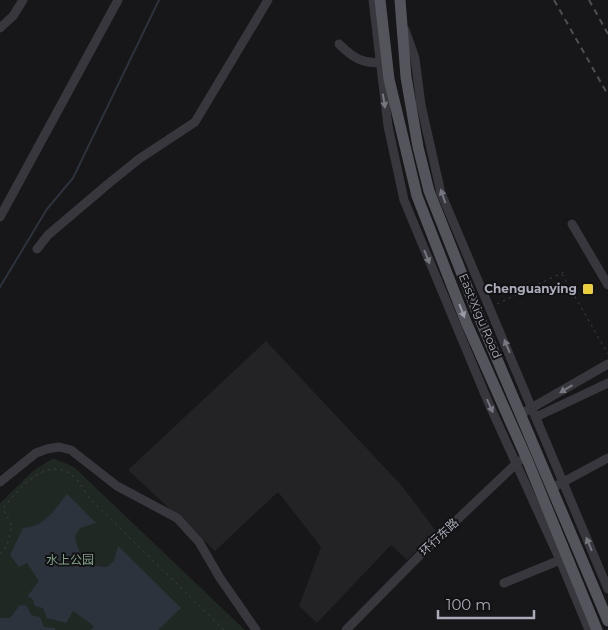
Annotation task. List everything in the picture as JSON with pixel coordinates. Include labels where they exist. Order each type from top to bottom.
[{"type":"main road","name":"East Xigu Road","points":[[380,0],[383,62],[417,196],[521,460],[597,630]]},
{"type":"main road","name":"East Xigu Road","points":[[400,0],[406,77],[418,147],[433,200],[477,312],[608,621]]},
{"type":"street","points":[[0,28],[13,16],[23,0]]},
{"type":"street","points":[[0,218],[118,0]]},
{"type":"street","points":[[37,249],[48,235],[140,159],[195,122],[268,0]]},
{"type":"street","points":[[373,0],[383,62],[388,126],[404,200],[489,404],[521,460],[589,630]]},
{"type":"street","points":[[400,16],[415,58],[430,150],[442,192],[608,589]]},
{"type":"street","points":[[339,44],[357,60],[383,62]]},
{"type":"street","points":[[405,150],[418,147]]},
{"type":"street","points":[[572,224],[608,285]]},
{"type":"street","points":[[534,413],[608,364]]},
{"type":"street","points":[[521,414],[534,413],[608,383]]},
{"type":"street","name":"环行东路","points":[[346,630],[421,554],[521,460],[548,446]]},
{"type":"street","points":[[0,482],[36,453],[47,448],[59,447],[71,450],[116,486],[177,518],[199,542],[220,578],[256,630]]},
{"type":"street","points":[[552,488],[608,458]]},
{"type":"street","points":[[504,583],[560,560]]},
{"type":"path","points":[[491,307],[566,271]]},
{"type":"path","points":[[562,274],[608,354]]},
{"type":"path","points":[[0,554],[7,546],[12,526],[3,509],[41,471],[56,468],[71,474],[89,498],[224,630]]},
{"type":"shaded area","points":[[266,341],[402,486],[436,531],[407,560],[391,545],[317,623],[299,606],[321,547],[278,492],[215,551],[128,470]]},
{"type":"shaded area","points":[[67,494],[96,523],[80,528],[75,536],[78,550],[84,559],[93,565],[107,567],[114,561],[118,546],[181,608],[158,630],[91,630],[94,626],[73,611],[66,623],[47,618],[43,608],[35,606],[32,598],[27,597],[39,581],[27,563],[19,567],[10,555],[23,528],[37,525],[43,521]]},
{"type":"shaded area","points":[[20,605],[27,606],[31,615],[40,617],[44,627],[55,628],[55,630],[0,630],[0,618],[10,618]]},
{"type":"green space","name":"水上公园","points":[[53,458],[74,467],[245,630],[0,630],[0,503],[33,471]]},
{"type":"waterway","points":[[0,287],[47,209],[73,178],[159,0]]},
{"type":"railway","points":[[554,0],[608,95]]},
{"type":"railway","points":[[589,0],[608,34]]},
{"type":"place","name":"Chenguanying","points":[[588,289]]}]
